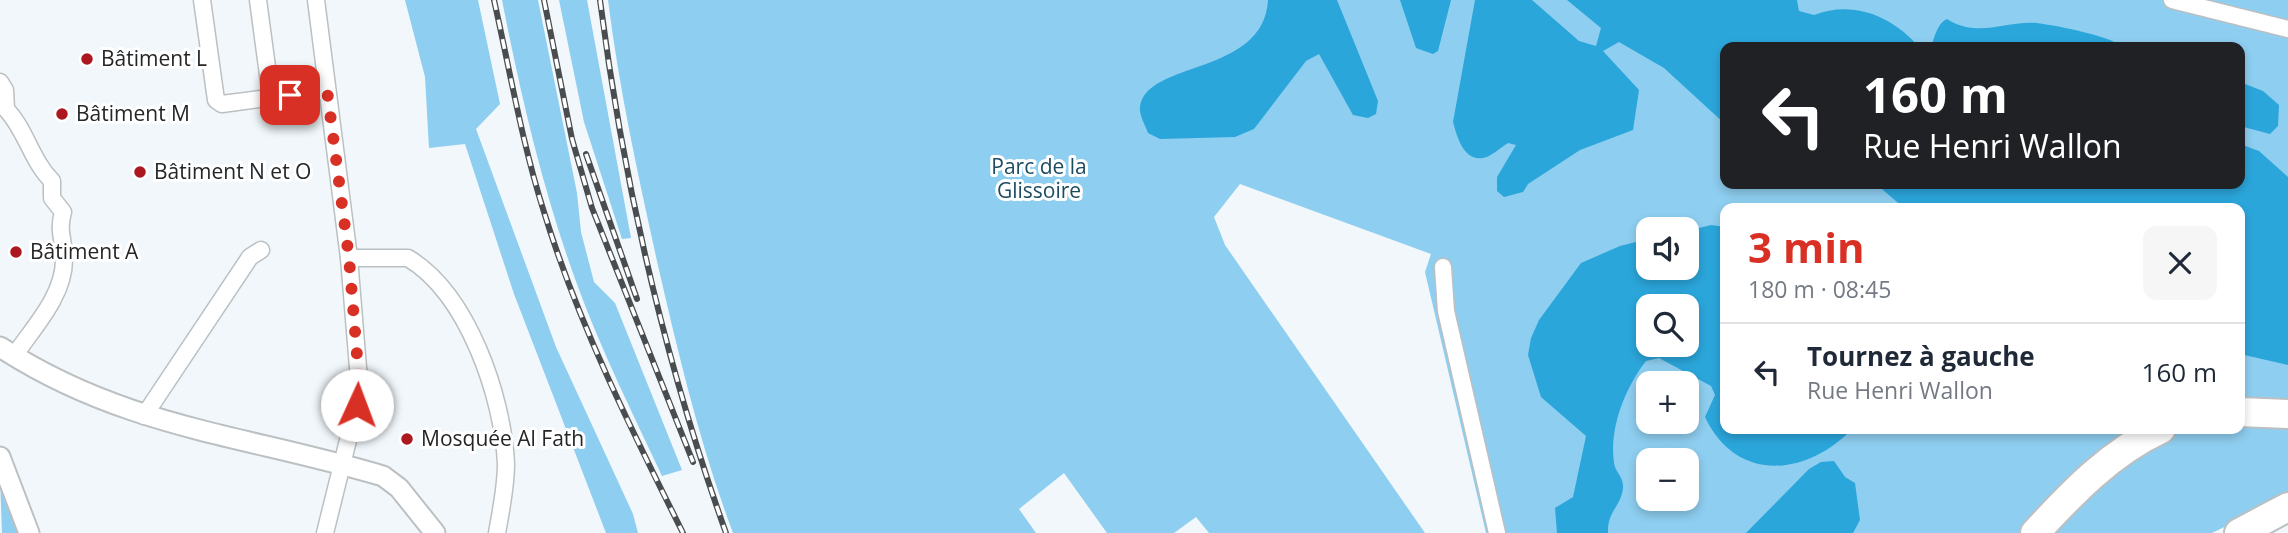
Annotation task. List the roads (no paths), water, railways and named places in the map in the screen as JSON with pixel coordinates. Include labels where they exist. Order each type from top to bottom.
[{"type":"highway","points":[[2245,412],[2288,414]]},
{"type":"highway","points":[[2035,533],[2097,470],[2123,450],[2152,434]]},
{"type":"highway","points":[[2239,533],[2288,508]]},
{"type":"highway","points":[[2277,533],[2288,527]]},
{"type":"street","points":[[202,0],[216,100],[222,104],[327,90]]},
{"type":"street","points":[[258,0],[271,97]]},
{"type":"street","points":[[316,0],[349,258],[360,392],[326,533]]},
{"type":"street","points":[[2172,0],[2288,29]]},
{"type":"street","points":[[0,82],[5,90],[6,109],[16,121],[41,170],[52,181],[52,198],[63,212],[58,228],[65,260],[57,293],[7,351],[59,382],[144,416],[383,476],[399,488],[435,533]]},
{"type":"street","points":[[144,416],[250,257],[261,250]]},
{"type":"street","points":[[349,258],[408,258],[439,285],[468,328],[488,374],[501,421],[506,465],[497,533]]},
{"type":"street","points":[[1443,267],[1446,311],[1497,533]]},
{"type":"street","points":[[0,457],[29,533]]},
{"type":"railway","points":[[494,0],[529,160],[558,253],[589,335],[683,533]]},
{"type":"railway","points":[[544,0],[572,139],[592,208],[693,462]]},
{"type":"railway","points":[[600,0],[621,135],[649,270],[684,403],[726,533]]},
{"type":"railway","points":[[586,154],[637,299]]},
{"type":"place","name":"Bâtiment L","points":[[87,59]]},
{"type":"place","name":"Bâtiment M","points":[[62,114]]},
{"type":"place","name":"Bâtiment N et O","points":[[140,172]]},
{"type":"place","name":"Bâtiment A","points":[[16,252]]},
{"type":"place","name":"Mosquée Al Fath","points":[[407,439]]},
{"type":"park label","name":"Parc de la Glissoire","points":[[1039,179]]}]
